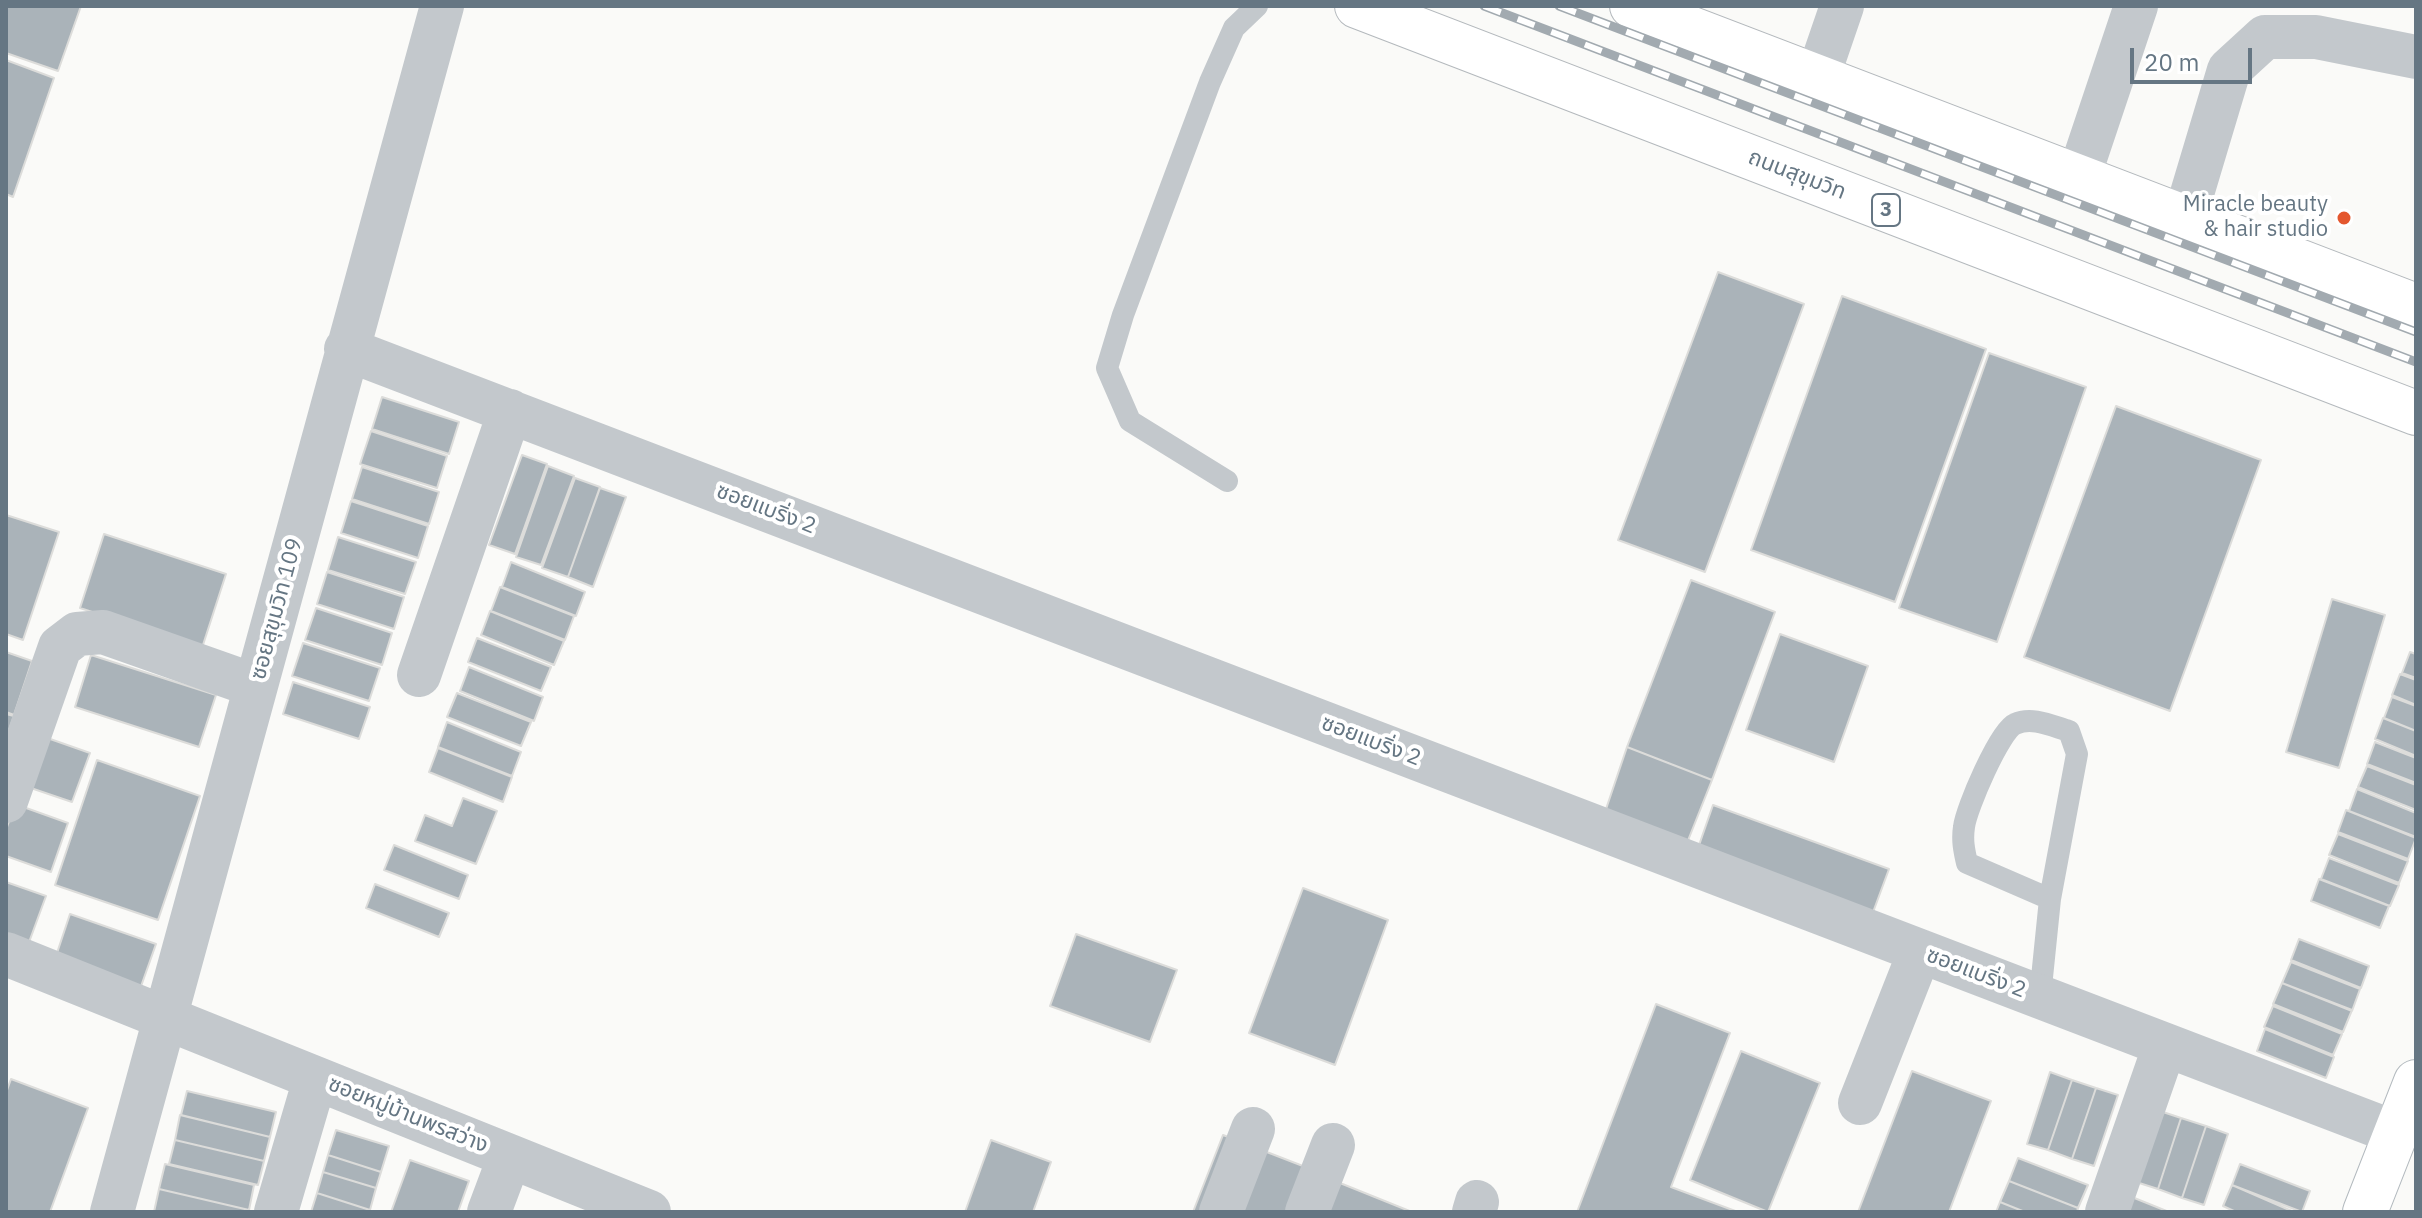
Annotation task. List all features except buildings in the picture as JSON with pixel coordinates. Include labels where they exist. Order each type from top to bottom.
[{"type":"main road","name":"ถนนสุขุมวิท","points":[[1357,6],[2416,413]]},
{"type":"main road","points":[[1632,6],[2416,306]]},
{"type":"main road","points":[[2365,1212],[2416,1082]]},
{"type":"street","name":"ซอยสุขุมวิท 109","points":[[112,1212],[442,6]]},
{"type":"street","points":[[1817,79],[1842,6]]},
{"type":"street","points":[[2079,176],[2136,6]]},
{"type":"street","points":[[2185,217],[2229,70],[2265,37],[2316,37],[2416,57]]},
{"type":"street","name":"ซอยแบริ่ง 2","points":[[346,349],[2396,1133]]},
{"type":"street","points":[[419,675],[510,411]]},
{"type":"street","points":[[6,801],[60,647],[77,634],[103,632],[256,686]]},
{"type":"street","points":[[1860,1103],[1920,951]]},
{"type":"street","name":"ซอยหมู่บ้านพรสว่าง","points":[[6,954],[649,1212]]},
{"type":"street","points":[[2107,1212],[2165,1045]]},
{"type":"street","points":[[276,1212],[315,1079]]},
{"type":"street","points":[[1221,1212],[1253,1129]]},
{"type":"street","points":[[1307,1212],[1333,1145]]},
{"type":"street","points":[[489,1212],[510,1156]]},
{"type":"lane","points":[[1227,481],[1130,421],[1107,368],[1123,315],[1210,82],[1234,28],[1257,6]]},
{"type":"lane","points":[[2040,997],[2050,899],[2077,754],[2069,731],[2029,719],[2013,724],[2000,738],[1964,824],[1962,845],[1967,863],[2050,899]]},
{"type":"railway","points":[[1484,6],[2416,362]]},
{"type":"railway","points":[[1559,6],[2416,332]]},
{"type":"place","name":"Miracle beauty & hair studio","points":[[2344,218]]}]
